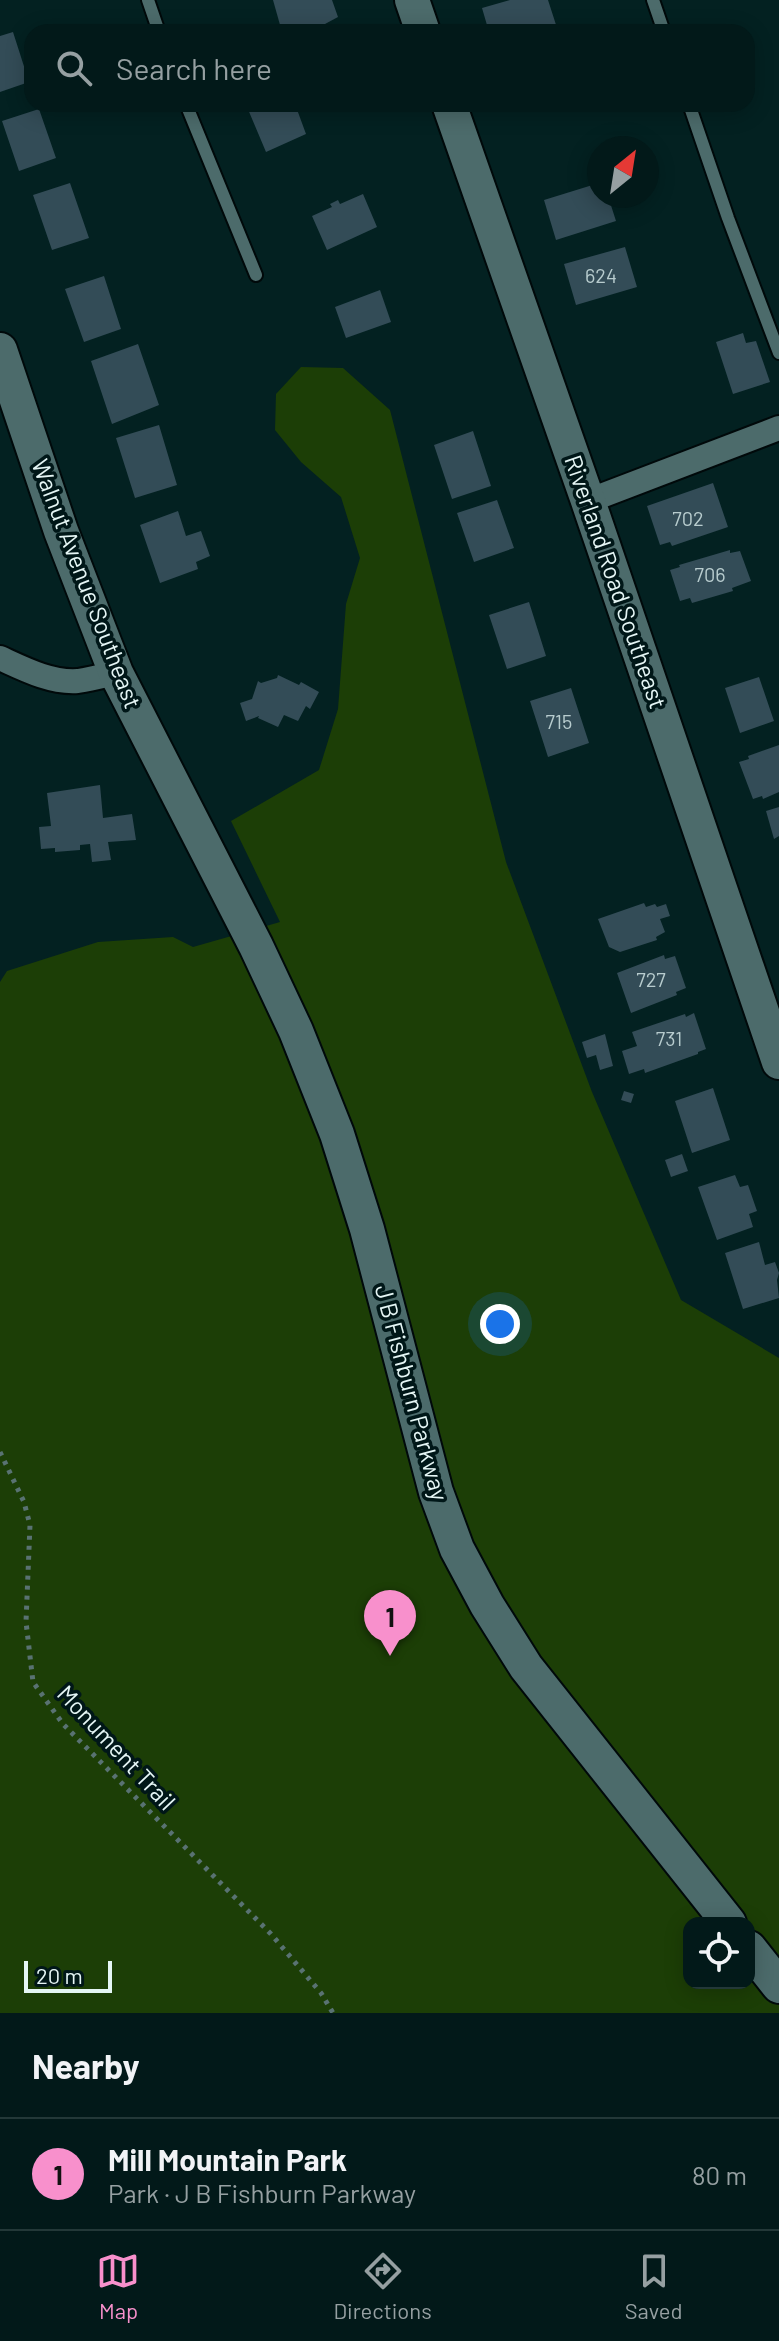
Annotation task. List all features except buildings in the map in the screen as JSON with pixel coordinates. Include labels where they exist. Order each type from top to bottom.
[{"type":"street","points":[[412,0],[420,24]]},
{"type":"street","name":"Riverland Road Southeast","points":[[452,112],[779,1062]]},
{"type":"street","name":"Walnut Avenue Southeast","points":[[0,350],[61,531],[116,673],[187,812]]},
{"type":"street","points":[[588,501],[779,428]]},
{"type":"street","points":[[0,658],[53,679],[76,681],[116,673]]},
{"type":"street","name":"J B Fishburn Parkway","points":[[187,812],[296,1031],[337,1134],[367,1229],[436,1492],[457,1549],[526,1667],[724,1917]]},
{"type":"street","points":[[755,1956],[779,1986]]},
{"type":"lane","points":[[148,0],[156,24]]},
{"type":"lane","points":[[653,0],[661,24]]},
{"type":"lane","points":[[189,112],[256,275]]},
{"type":"lane","points":[[692,112],[779,353]]},
{"type":"path","name":"Monument Trail","points":[[0,1452],[24,1502],[30,1525],[26,1622],[33,1682],[63,1724],[271,1934],[321,1993],[333,2013]]},
{"type":"green space","points":[[301,367],[343,368],[390,410],[506,862],[592,1092],[681,1300],[779,1358],[779,2013],[0,2013],[0,982],[7,971],[98,942],[173,937],[193,947],[280,922],[231,821],[319,770],[338,709],[346,604],[360,558],[341,497],[301,462],[275,430],[276,394]]},
{"type":"place","name":"Mill Mountain Park","points":[[390,1656]]}]
